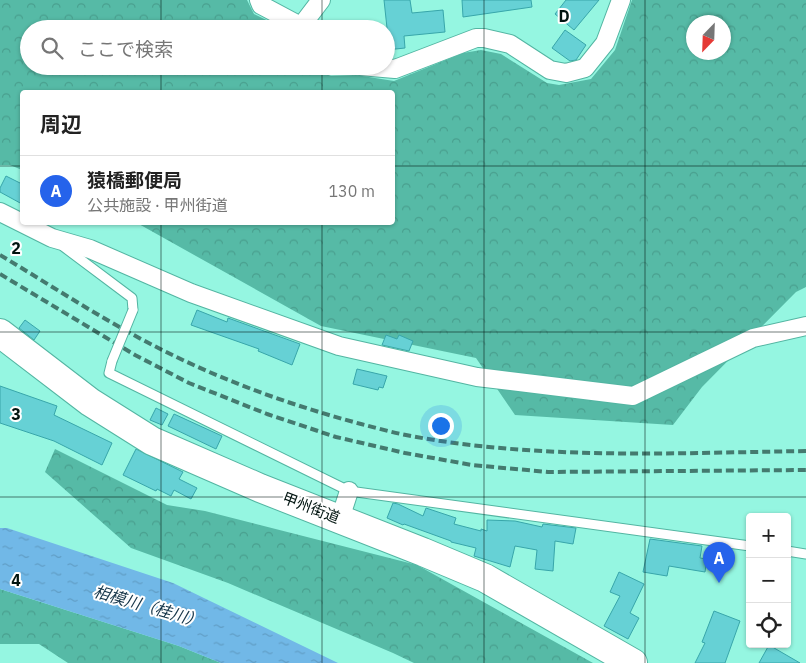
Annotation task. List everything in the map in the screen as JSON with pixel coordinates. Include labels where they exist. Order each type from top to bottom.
[{"type":"highway","name":"甲州街道","points":[[0,333],[90,402],[152,442],[260,488],[486,578],[633,663]]},
{"type":"street","points":[[259,0],[261,5],[290,20]]},
{"type":"street","points":[[308,20],[321,0]]},
{"type":"street","points":[[395,69],[476,38],[484,38],[510,44],[550,70],[566,74],[585,68],[605,43],[621,0]]},
{"type":"street","points":[[0,212],[20,222]]},
{"type":"street","points":[[26,225],[52,238],[90,249],[191,293],[339,346],[477,377],[633,396],[753,338],[806,326]]},
{"type":"street","points":[[340,519],[349,491]]},
{"type":"lane","points":[[52,238],[132,298],[133,310],[112,360],[109,373],[349,491],[746,545]]},
{"type":"lane","points":[[791,552],[806,554]]},
{"type":"green space","points":[[0,0],[247,0],[254,14],[266,20],[20,20],[20,75],[356,75],[394,81],[463,53],[481,50],[501,54],[547,83],[559,85],[591,79],[615,50],[632,0],[806,0],[806,287],[796,292],[702,387],[673,425],[515,415],[476,358],[321,326],[141,225],[395,225],[395,90],[20,90],[20,169],[10,165],[0,165]]},
{"type":"green space","points":[[55,449],[167,505],[205,511],[417,565],[593,663],[414,663],[228,583],[131,548],[45,472]]},
{"type":"green space","points":[[0,589],[179,646],[221,663],[68,663],[39,644],[0,644]]},
{"type":"water","name":"相模川（桂川）","points":[[0,528],[7,528],[173,583],[338,663],[221,663],[179,646],[0,589]]},
{"type":"building","points":[[384,0],[410,0],[412,13],[443,10],[445,32],[404,36],[405,48],[395,49],[395,20],[386,20]]},
{"type":"building","points":[[462,0],[531,0],[532,7],[463,17]]},
{"type":"building","points":[[566,0],[599,0],[574,30],[555,14]]},
{"type":"building","points":[[565,30],[586,45],[576,60],[570,61],[552,48]]},
{"type":"building","points":[[6,176],[20,183],[20,203],[0,192]]},
{"type":"building","points":[[197,310],[227,322],[228,318],[300,344],[292,365],[258,351],[259,349],[191,325]]},
{"type":"building","points":[[25,320],[40,331],[34,340],[19,328]]},
{"type":"building","points":[[386,335],[397,339],[399,335],[413,341],[409,351],[382,345]]},
{"type":"building","points":[[357,369],[387,376],[383,388],[379,387],[378,390],[353,384]]},
{"type":"building","points":[[0,386],[57,406],[54,415],[112,443],[102,465],[54,441],[0,423]]},
{"type":"building","points":[[156,408],[168,414],[162,425],[150,420]]},
{"type":"building","points":[[174,414],[222,436],[216,449],[168,426]]},
{"type":"building","points":[[136,449],[183,472],[179,479],[197,488],[191,499],[174,490],[171,496],[157,489],[156,491],[123,475]]},
{"type":"building","points":[[393,503],[423,516],[426,508],[456,518],[454,524],[481,531],[481,529],[487,531],[487,520],[515,521],[542,527],[543,524],[576,528],[573,544],[555,541],[553,571],[535,569],[537,550],[515,546],[510,567],[474,556],[476,548],[451,542],[387,518]]},
{"type":"building","points":[[650,539],[702,546],[700,558],[707,559],[705,572],[669,566],[667,576],[643,572]]},
{"type":"building","points":[[619,572],[644,584],[630,613],[639,618],[628,639],[604,626],[620,596],[610,592]]},
{"type":"building","points":[[714,611],[740,621],[725,663],[695,663],[705,643],[702,642]]},
{"type":"building","points":[[767,648],[774,648],[800,663],[759,663]]},
{"type":"railway","points":[[0,255],[125,330],[196,366],[277,398],[392,432],[460,444],[558,452],[806,451]]},
{"type":"railway","points":[[0,274],[135,355],[189,383],[267,414],[336,437],[405,453],[472,465],[548,472],[806,470]]},
{"type":"place","name":"猿橋郵便局","points":[[719,583]]}]
